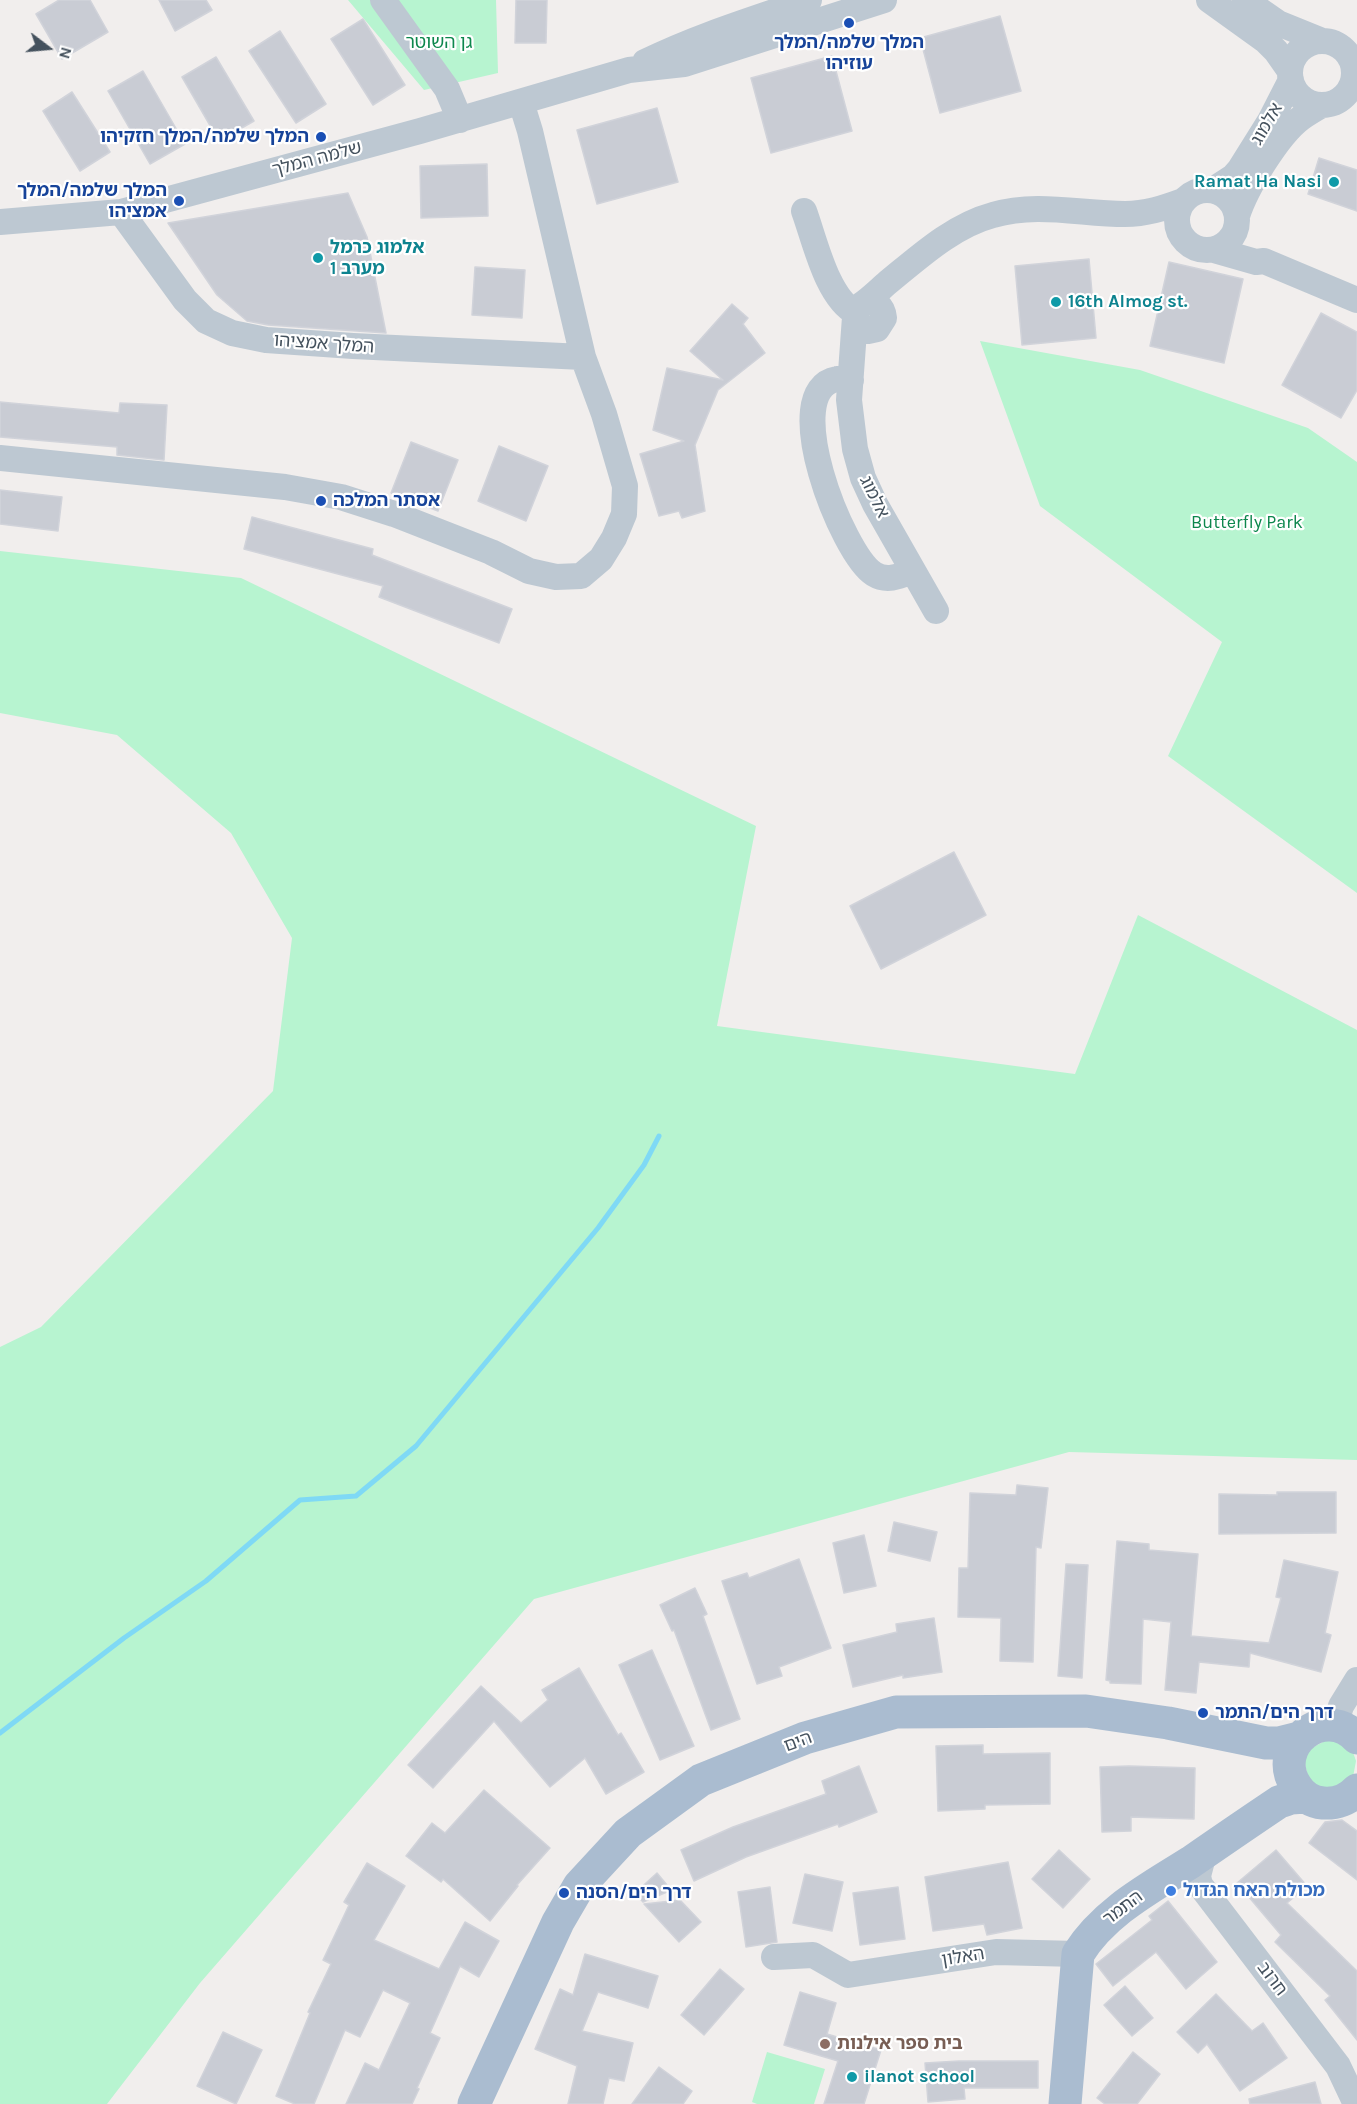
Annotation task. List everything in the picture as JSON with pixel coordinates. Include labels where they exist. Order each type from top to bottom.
[{"type":"main road","name":"הים","points":[[474,2104],[558,1922],[579,1886],[628,1833],[701,1780],[805,1738],[896,1712],[1086,1711],[1168,1723],[1266,1743],[1279,1743],[1299,1738],[1315,1727],[1346,1732]]},
{"type":"main road","points":[[1299,1738],[1290,1757],[1289,1768],[1298,1789],[1306,1797],[1326,1803],[1336,1803],[1353,1797]]},
{"type":"main road","name":"התמר","points":[[1078,1954],[1097,1928],[1126,1904],[1279,1802],[1306,1797]]},
{"type":"main road","points":[[1065,2104],[1078,1954]]},
{"type":"street","points":[[383,0],[447,89],[459,120]]},
{"type":"street","name":"שלמה המלך","points":[[0,222],[121,212],[459,120],[629,70],[699,38],[809,0]]},
{"type":"street","name":"שלמה המלך","points":[[629,70],[694,61],[884,0]]},
{"type":"street","points":[[1209,0],[1266,41],[1276,51],[1290,75],[1294,89],[1302,98],[1312,104],[1339,103],[1351,88],[1354,79],[1355,61],[1346,50],[1339,44],[1320,40],[1278,22],[1245,0]]},
{"type":"street","points":[[1290,75],[1293,60],[1299,49],[1307,43],[1320,40]]},
{"type":"street","name":"אלמוג","points":[[1213,190],[1233,177],[1240,169],[1270,121],[1290,75]]},
{"type":"street","points":[[0,458],[285,487],[340,496],[394,514],[491,552],[529,571],[556,577],[581,576],[601,560],[615,538],[624,514],[625,486],[604,414],[583,357],[521,102]]},
{"type":"street","name":"אלמוג","points":[[1237,219],[1252,181],[1287,131],[1301,118],[1339,103]]},
{"type":"street","points":[[1264,261],[1237,219],[1228,198],[1213,190],[1198,191],[1187,196],[1183,201],[1176,219],[1179,233],[1192,247],[1200,250],[1214,250],[1256,262],[1264,261],[1357,300]]},
{"type":"street","name":"אלמוג","points":[[936,611],[875,504],[863,478],[855,449],[849,400],[851,375],[868,316],[907,267],[947,236],[966,225],[992,215],[1029,208],[1126,214],[1149,212],[1183,201]]},
{"type":"street","points":[[804,211],[834,291],[843,304],[868,316]]},
{"type":"street","name":"המלך אמציהו","points":[[121,212],[185,300],[206,321],[232,333],[266,340],[353,346],[583,357]]},
{"type":"street","name":"אלמוג","points":[[1126,214],[1159,223],[1182,238]]},
{"type":"street","points":[[1214,250],[1228,242],[1235,230],[1237,219]]},
{"type":"street","points":[[851,375],[836,379],[823,387],[815,399],[812,430],[817,463],[842,528],[865,567],[875,575],[884,578],[896,578],[913,571]]},
{"type":"street","points":[[1346,1732],[1341,1706],[1357,1680]]},
{"type":"street","name":"חרוב","points":[[1204,1853],[1198,1876],[1200,1885],[1338,2066],[1356,2104]]},
{"type":"street","name":"האלון","points":[[774,1957],[813,1955],[848,1975],[996,1952],[1078,1954]]},
{"type":"green space","name":"גן השוטר","points":[[348,0],[496,0],[498,73],[424,90]]},
{"type":"green space","name":"Butterfly Park","points":[[980,341],[1140,370],[1308,428],[1357,462],[1357,893],[1168,756],[1222,642],[1040,506]]},
{"type":"green space","points":[[0,551],[241,578],[756,826],[717,1026],[1075,1074],[1138,915],[1357,1030],[1357,1460],[1069,1452],[534,1599],[200,1983],[107,2104],[0,2104],[0,1347],[41,1327],[273,1091],[292,938],[231,833],[117,735],[0,713]]},
{"type":"green space","points":[[1331,1738],[1353,1752],[1356,1761],[1353,1777],[1333,1792],[1310,1783],[1305,1764],[1309,1750]]},
{"type":"green space","points":[[767,2052],[825,2069],[814,2104],[757,2104],[752,2102]]},
{"type":"building","points":[[59,0],[90,0],[108,32],[62,59],[36,14]]},
{"type":"building","points":[[159,0],[206,0],[212,10],[175,31]]},
{"type":"building","points":[[516,0],[547,0],[546,43],[515,43]]},
{"type":"building","points":[[1000,16],[1021,91],[940,113],[920,38]]},
{"type":"building","points":[[363,19],[405,85],[373,105],[331,39]]},
{"type":"building","points":[[280,31],[326,104],[296,123],[249,51]]},
{"type":"building","points":[[832,56],[852,131],[771,153],[751,78]]},
{"type":"building","points":[[216,57],[254,121],[219,141],[182,77]]},
{"type":"building","points":[[143,71],[185,144],[150,164],[108,91]]},
{"type":"building","points":[[72,92],[110,152],[80,171],[43,111]]},
{"type":"building","points":[[657,108],[678,182],[597,204],[577,130]]},
{"type":"building","name":"Ramat Ha Nasi","points":[[1319,158],[1357,170],[1357,211],[1308,194]]},
{"type":"building","points":[[487,164],[488,216],[421,218],[420,166]]},
{"type":"building","points":[[348,193],[367,237],[386,333],[268,325],[247,321],[217,295],[168,223]]},
{"type":"building","name":"16th Almog st.","points":[[1089,259],[1096,338],[1022,345],[1015,266]]},
{"type":"building","points":[[1169,262],[1243,279],[1224,363],[1150,346]]},
{"type":"building","points":[[475,267],[525,270],[522,318],[472,315]]},
{"type":"building","points":[[732,304],[748,318],[743,324],[765,353],[718,390],[695,445],[705,511],[682,518],[679,511],[659,516],[640,454],[684,441],[653,430],[667,368],[723,380],[690,351]]},
{"type":"building","points":[[1321,313],[1357,332],[1357,390],[1341,418],[1282,385]]},
{"type":"building","points":[[0,402],[119,413],[120,403],[167,405],[164,460],[117,455],[117,447],[0,437]]},
{"type":"building","points":[[411,442],[458,460],[438,511],[391,493]]},
{"type":"building","points":[[499,446],[548,466],[526,521],[478,501]]},
{"type":"building","points":[[0,490],[62,497],[58,531],[0,524]]},
{"type":"building","points":[[252,517],[373,549],[372,555],[512,609],[499,643],[379,597],[383,586],[244,549]]},
{"type":"building","points":[[954,852],[986,915],[881,969],[850,906]]},
{"type":"building","points":[[1017,1485],[1048,1488],[1041,1548],[1036,1547],[1033,1662],[1000,1661],[1001,1618],[958,1617],[959,1568],[968,1568],[970,1493],[1016,1495]]},
{"type":"building","points":[[1277,1492],[1336,1492],[1336,1533],[1219,1534],[1219,1494],[1277,1495]]},
{"type":"building","points":[[894,1522],[937,1532],[930,1561],[888,1551]]},
{"type":"building","points":[[864,1535],[876,1586],[844,1593],[833,1543]]},
{"type":"building","points":[[1117,1541],[1149,1544],[1149,1550],[1198,1554],[1191,1636],[1269,1643],[1281,1598],[1276,1597],[1284,1560],[1338,1572],[1325,1633],[1331,1635],[1321,1672],[1250,1653],[1249,1667],[1199,1662],[1196,1693],[1165,1690],[1171,1622],[1143,1619],[1141,1684],[1110,1683],[1106,1680]]},
{"type":"building","points":[[799,1559],[831,1648],[779,1667],[782,1676],[757,1684],[722,1581],[747,1573],[749,1578]]},
{"type":"building","points":[[1066,1564],[1088,1565],[1082,1678],[1058,1676]]},
{"type":"building","points":[[695,1588],[707,1614],[703,1616],[740,1719],[711,1730],[674,1630],[672,1631],[660,1605]]},
{"type":"building","points":[[934,1618],[942,1672],[903,1678],[903,1675],[853,1687],[843,1645],[897,1632],[896,1624]]},
{"type":"building","points":[[652,1650],[694,1746],[660,1760],[619,1665]]},
{"type":"building","points":[[579,1668],[618,1735],[621,1733],[644,1772],[606,1794],[585,1758],[550,1787],[494,1721],[433,1788],[408,1765],[481,1686],[521,1723],[548,1700],[542,1690]]},
{"type":"building","points":[[983,1745],[983,1754],[1050,1753],[1050,1804],[985,1805],[985,1809],[938,1811],[936,1746]]},
{"type":"building","points":[[859,1766],[877,1812],[839,1827],[838,1824],[746,1857],[694,1881],[681,1850],[733,1827],[826,1794],[822,1781]]},
{"type":"building","points":[[1100,1767],[1195,1768],[1194,1819],[1131,1817],[1131,1831],[1102,1832]]},
{"type":"building","points":[[484,1790],[550,1848],[517,1885],[490,1921],[443,1879],[441,1882],[406,1856],[432,1823],[445,1833]]},
{"type":"building","points":[[1342,1820],[1357,1831],[1357,1880],[1309,1843],[1325,1822]]},
{"type":"building","points":[[1059,1850],[1090,1879],[1063,1908],[1032,1879]]},
{"type":"building","points":[[1276,1850],[1307,1886],[1287,1903],[1357,1971],[1357,2040],[1325,2000],[1330,1996],[1275,1942],[1281,1935],[1237,1883]]},
{"type":"building","points":[[1008,1862],[1022,1928],[987,1935],[984,1924],[933,1931],[925,1877]]},
{"type":"building","points":[[367,1863],[405,1886],[374,1940],[439,1969],[465,1922],[499,1941],[479,1977],[460,1966],[430,2033],[440,2038],[412,2104],[346,2104],[365,2063],[379,2070],[410,2003],[383,1990],[360,2037],[345,2030],[314,2104],[295,2104],[276,2096],[310,2013],[308,2012],[331,1964],[323,1960],[349,1905],[344,1902]]},
{"type":"building","points":[[657,1873],[667,1885],[667,1892],[643,1902],[635,1893]]},
{"type":"building","points":[[805,1874],[843,1882],[832,1931],[793,1923]]},
{"type":"building","points":[[770,1887],[777,1942],[746,1947],[738,1892]]},
{"type":"building","points":[[898,1887],[905,1939],[860,1945],[853,1893]]},
{"type":"building","points":[[680,1900],[701,1922],[679,1942],[644,1904]]},
{"type":"building","points":[[1168,1901],[1217,1962],[1186,1989],[1156,1952],[1113,1986],[1096,1964],[1152,1920],[1149,1916]]},
{"type":"building","points":[[585,1954],[658,1976],[648,2008],[598,1992],[582,2031],[633,2043],[624,2081],[609,2078],[603,2104],[568,2104],[577,2066],[535,2049],[560,1989],[573,1995]]},
{"type":"building","points":[[720,1969],[744,1989],[704,2035],[681,2015]]},
{"type":"building","points":[[1125,1986],[1153,2018],[1132,2036],[1104,2005]]},
{"type":"building","points":[[800,1992],[836,2003],[827,2034],[881,2050],[864,2104],[824,2104],[838,2061],[784,2045]]},
{"type":"building","points":[[1216,1994],[1252,2031],[1263,2023],[1287,2058],[1240,2091],[1207,2044],[1198,2053],[1177,2032]]},
{"type":"building","points":[[223,2032],[262,2050],[236,2104],[197,2086]]},
{"type":"building","points":[[1133,2052],[1160,2074],[1137,2104],[1105,2104],[1097,2098]]},
{"type":"building","points":[[1038,2061],[1038,2088],[964,2088],[965,2099],[928,2102],[925,2063]]},
{"type":"building","points":[[659,2067],[692,2091],[683,2104],[632,2104]]},
{"type":"building","points":[[1315,2082],[1321,2104],[1250,2104],[1249,2099]]},
{"type":"waterway","points":[[0,1733],[124,1638],[206,1581],[300,1500],[356,1496],[416,1446],[598,1228],[644,1165],[659,1136]]},
{"type":"place","name":"המלך שלמה/המלך עוזיהו","points":[[849,23]]},
{"type":"place","name":"המלך שלמה/המלך חזקיהו","points":[[321,137]]},
{"type":"place","name":"Ramat Ha Nasi","points":[[1334,182]]},
{"type":"place","name":"המלך שלמה/המלך אמציהו","points":[[179,201]]},
{"type":"place","name":"אלמוג כרמל מערב 1","points":[[318,258]]},
{"type":"place","name":"16th Almog st.","points":[[1056,302]]},
{"type":"place","name":"אסתר המלכה","points":[[321,501]]},
{"type":"place","name":"דרך הים/התמר","points":[[1203,1713]]},
{"type":"place","name":"מכולת האח הגדול","points":[[1171,1891]]},
{"type":"place","name":"דרך הים/הסנה","points":[[564,1893]]},
{"type":"place","name":"בית ספר אילנות","points":[[825,2044]]},
{"type":"place","name":"ilanot school","points":[[852,2077]]}]
